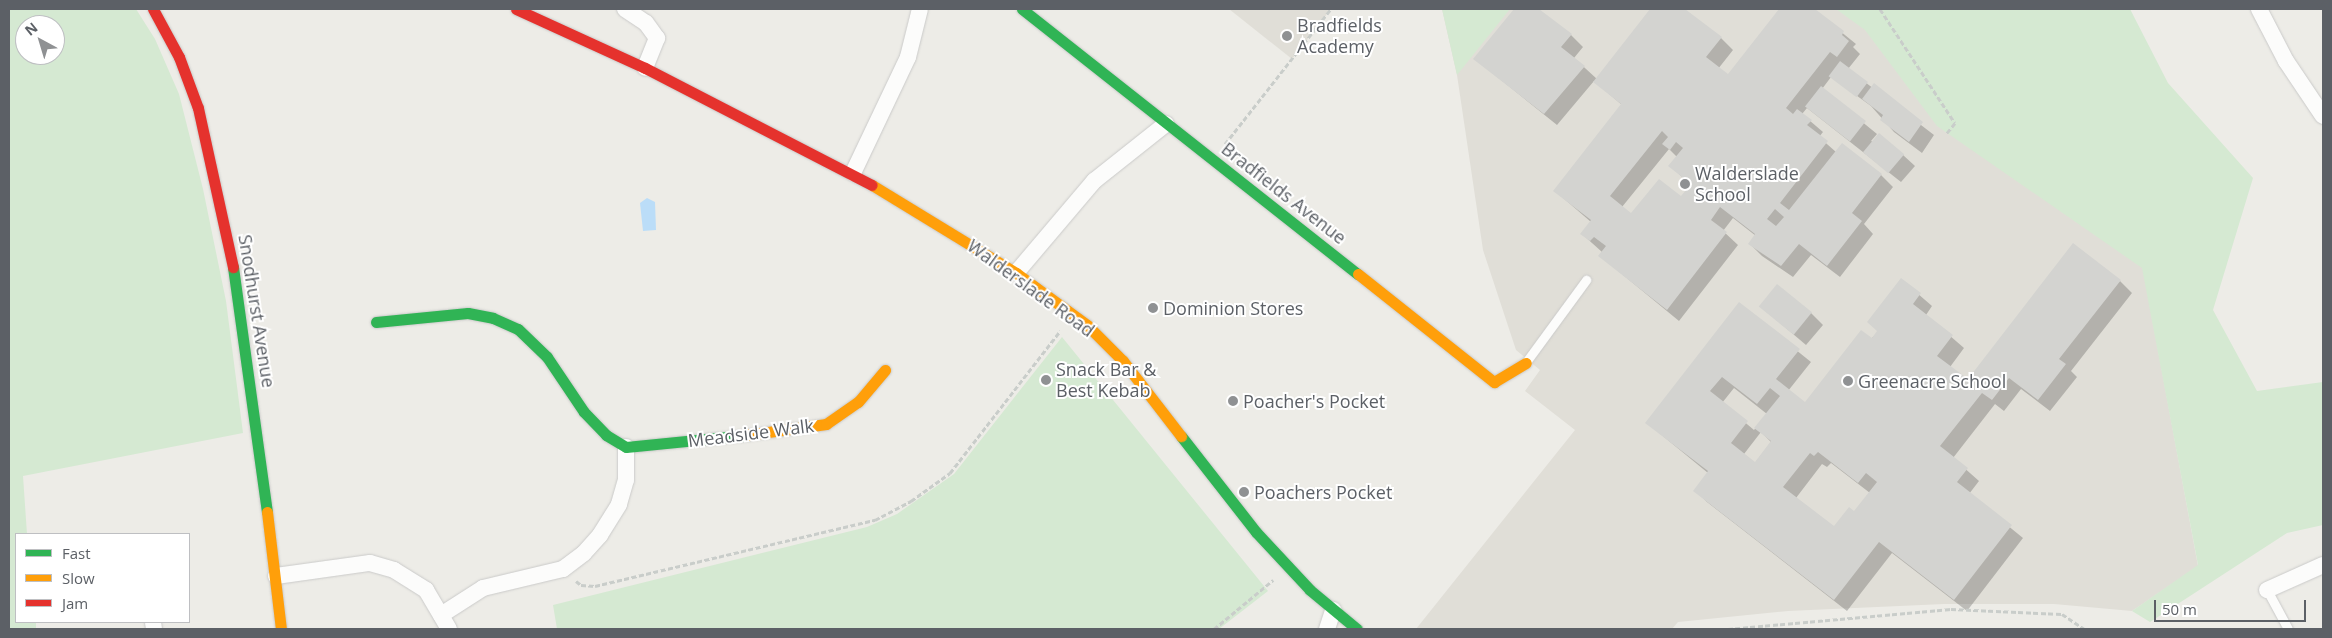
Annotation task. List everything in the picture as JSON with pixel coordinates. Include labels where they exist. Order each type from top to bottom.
[{"type":"street","name":"Snodhurst Avenue","points":[[153,9],[191,86],[216,180],[239,297],[276,576],[281,629]]},
{"type":"street","name":"Walderslade Road","points":[[516,9],[645,68],[853,173],[954,232],[1016,273],[1072,315],[1123,362],[1256,532],[1288,568],[1333,610],[1357,629]]},
{"type":"street","points":[[626,9],[646,23],[657,38],[645,68]]},
{"type":"street","points":[[853,173],[908,57],[920,9]]},
{"type":"street","name":"Bradfields Avenue","points":[[1022,9],[1494,382],[1526,362]]},
{"type":"street","points":[[2259,9],[2286,61],[2323,116]]},
{"type":"street","points":[[1016,273],[1094,181],[1166,124]]},
{"type":"street","points":[[276,576],[370,563],[412,578],[426,590],[445,622],[483,588],[563,569],[600,535],[619,504],[626,480],[626,447],[606,435],[584,412],[546,357],[518,329],[493,318],[468,313],[376,322]]},
{"type":"street","name":"Meadside Walk","points":[[626,447],[794,430],[826,424],[858,402],[885,370]]},
{"type":"street","points":[[2268,590],[2323,565]]},
{"type":"street","points":[[1327,629],[1333,610]]},
{"type":"lane","points":[[1526,362],[1586,280]]},
{"type":"lane","points":[[2268,590],[2288,629]]},
{"type":"path","points":[[1213,159],[1331,9]]},
{"type":"path","points":[[1880,9],[1955,123],[1947,133]]},
{"type":"path","points":[[563,569],[581,585],[595,586],[875,520],[912,501],[950,473],[1072,315]]},
{"type":"path","points":[[1214,629],[1288,568]]},
{"type":"path","points":[[1728,629],[1950,609],[2062,614],[2084,629]]},
{"type":"shaded area","name":"Bradfields Academy","points":[[1229,9],[1331,9],[1292,59]]},
{"type":"shaded area","name":"Greenacre School","points":[[1442,9],[2083,9],[2143,269],[2198,566],[2132,611],[2054,604],[1944,604],[1788,611],[1678,622],[1672,629],[1416,629],[1575,430],[1525,391],[1540,370],[1516,350],[1483,250],[1457,75]]},
{"type":"green space","points":[[9,9],[136,9],[155,39],[179,94],[203,189],[226,301],[243,433],[23,476],[27,533],[15,533],[15,623],[36,623],[36,629],[9,629]]},
{"type":"green space","points":[[1442,9],[1510,9],[1457,75]]},
{"type":"green space","points":[[1836,9],[2130,9],[2168,83],[2253,178],[2213,310],[2257,391],[2323,382],[2323,525],[2287,533],[2150,622],[2132,611],[2198,565],[2142,268],[1937,126],[1865,30]]},
{"type":"green space","points":[[1062,337],[1268,591],[1219,629],[557,629],[553,605],[867,527],[897,514],[954,474]]},
{"type":"water","points":[[647,198],[655,202],[656,230],[643,231],[640,203]]},
{"type":"building","points":[[1514,9],[1539,9],[1572,34],[1561,47],[1585,66],[1544,114],[1473,59]]},
{"type":"building","points":[[1650,9],[1685,9],[1722,37],[1706,57],[1728,74],[1779,9],[1815,9],[1844,31],[1842,35],[1849,41],[1837,57],[1830,52],[1786,108],[1793,114],[1797,109],[1812,120],[1807,125],[1828,141],[1780,203],[1789,210],[1842,143],[1882,174],[1852,213],[1862,221],[1827,266],[1799,244],[1781,266],[1748,244],[1755,234],[1720,207],[1711,220],[1727,232],[1667,310],[1598,256],[1606,246],[1594,237],[1590,241],[1580,234],[1591,220],[1553,191],[1621,104],[1593,82]],"holes":[[[1662,131],[1668,137],[1662,144],[1670,150],[1676,142],[1683,148],[1668,166],[1691,184],[1681,196],[1659,179],[1631,213],[1610,196]],[[1775,209],[1784,217],[1776,226],[1767,219]]]},
{"type":"building","points":[[1840,61],[1868,82],[1857,97],[1829,76]]},
{"type":"building","points":[[1874,83],[1923,122],[1909,142],[1880,120],[1883,115],[1862,99]]},
{"type":"building","points":[[1821,86],[1866,121],[1850,142],[1805,106]]},
{"type":"building","points":[[1879,133],[1904,154],[1888,173],[1863,152]]},
{"type":"building","points":[[2073,243],[2121,280],[2059,359],[2066,364],[2038,400],[2009,378],[1992,400],[1982,393],[1940,446],[1968,468],[1957,482],[2012,525],[1954,600],[1879,542],[1834,600],[1693,491],[1708,471],[1645,423],[1739,302],[1800,349],[1776,379],[1805,402],[1861,330],[1872,338],[1877,331],[1867,322],[1901,278],[1921,293],[1913,304],[1953,335],[1937,356],[1968,379]],"holes":[[[1722,377],[1757,404],[1770,388],[1780,396],[1754,428],[1771,441],[1755,462],[1731,443],[1748,421],[1710,391]],[[1818,452],[1858,483],[1866,473],[1877,482],[1854,511],[1849,507],[1834,526],[1783,487],[1810,453],[1814,456]]]},
{"type":"building","points":[[1777,284],[1812,312],[1794,335],[1759,307]]},
{"type":"traffic: fast","points":[[1022,9],[1358,274]]},
{"type":"traffic: fast","points":[[233,267],[267,512]]},
{"type":"traffic: fast","points":[[376,322],[468,313],[493,318],[518,329],[547,357],[584,412],[606,435],[626,447],[746,435]]},
{"type":"traffic: fast","points":[[1181,436],[1256,532],[1310,590],[1357,629]]},
{"type":"traffic: slow","points":[[872,185],[1016,273],[1087,325],[1123,361],[1181,436]]},
{"type":"traffic: slow","points":[[1358,274],[1494,382],[1526,363]]},
{"type":"traffic: slow","points":[[746,435],[826,424],[858,402],[885,370]]},
{"type":"traffic: slow","points":[[267,512],[281,629]]},
{"type":"traffic: jam","points":[[153,9],[179,57],[198,108],[233,267]]},
{"type":"traffic: jam","points":[[516,9],[645,68],[872,185]]},
{"type":"place","name":"Bradfields Academy","points":[[1287,36]]},
{"type":"place","name":"Walderslade School","points":[[1685,184]]},
{"type":"place","name":"Dominion Stores","points":[[1153,308]]},
{"type":"place","name":"Snack Bar & Best Kebab","points":[[1046,380]]},
{"type":"place","name":"Greenacre School","points":[[1848,381]]},
{"type":"place","name":"Poacher's Pocket","points":[[1233,401]]},
{"type":"place","name":"Poachers Pocket","points":[[1244,492]]}]
